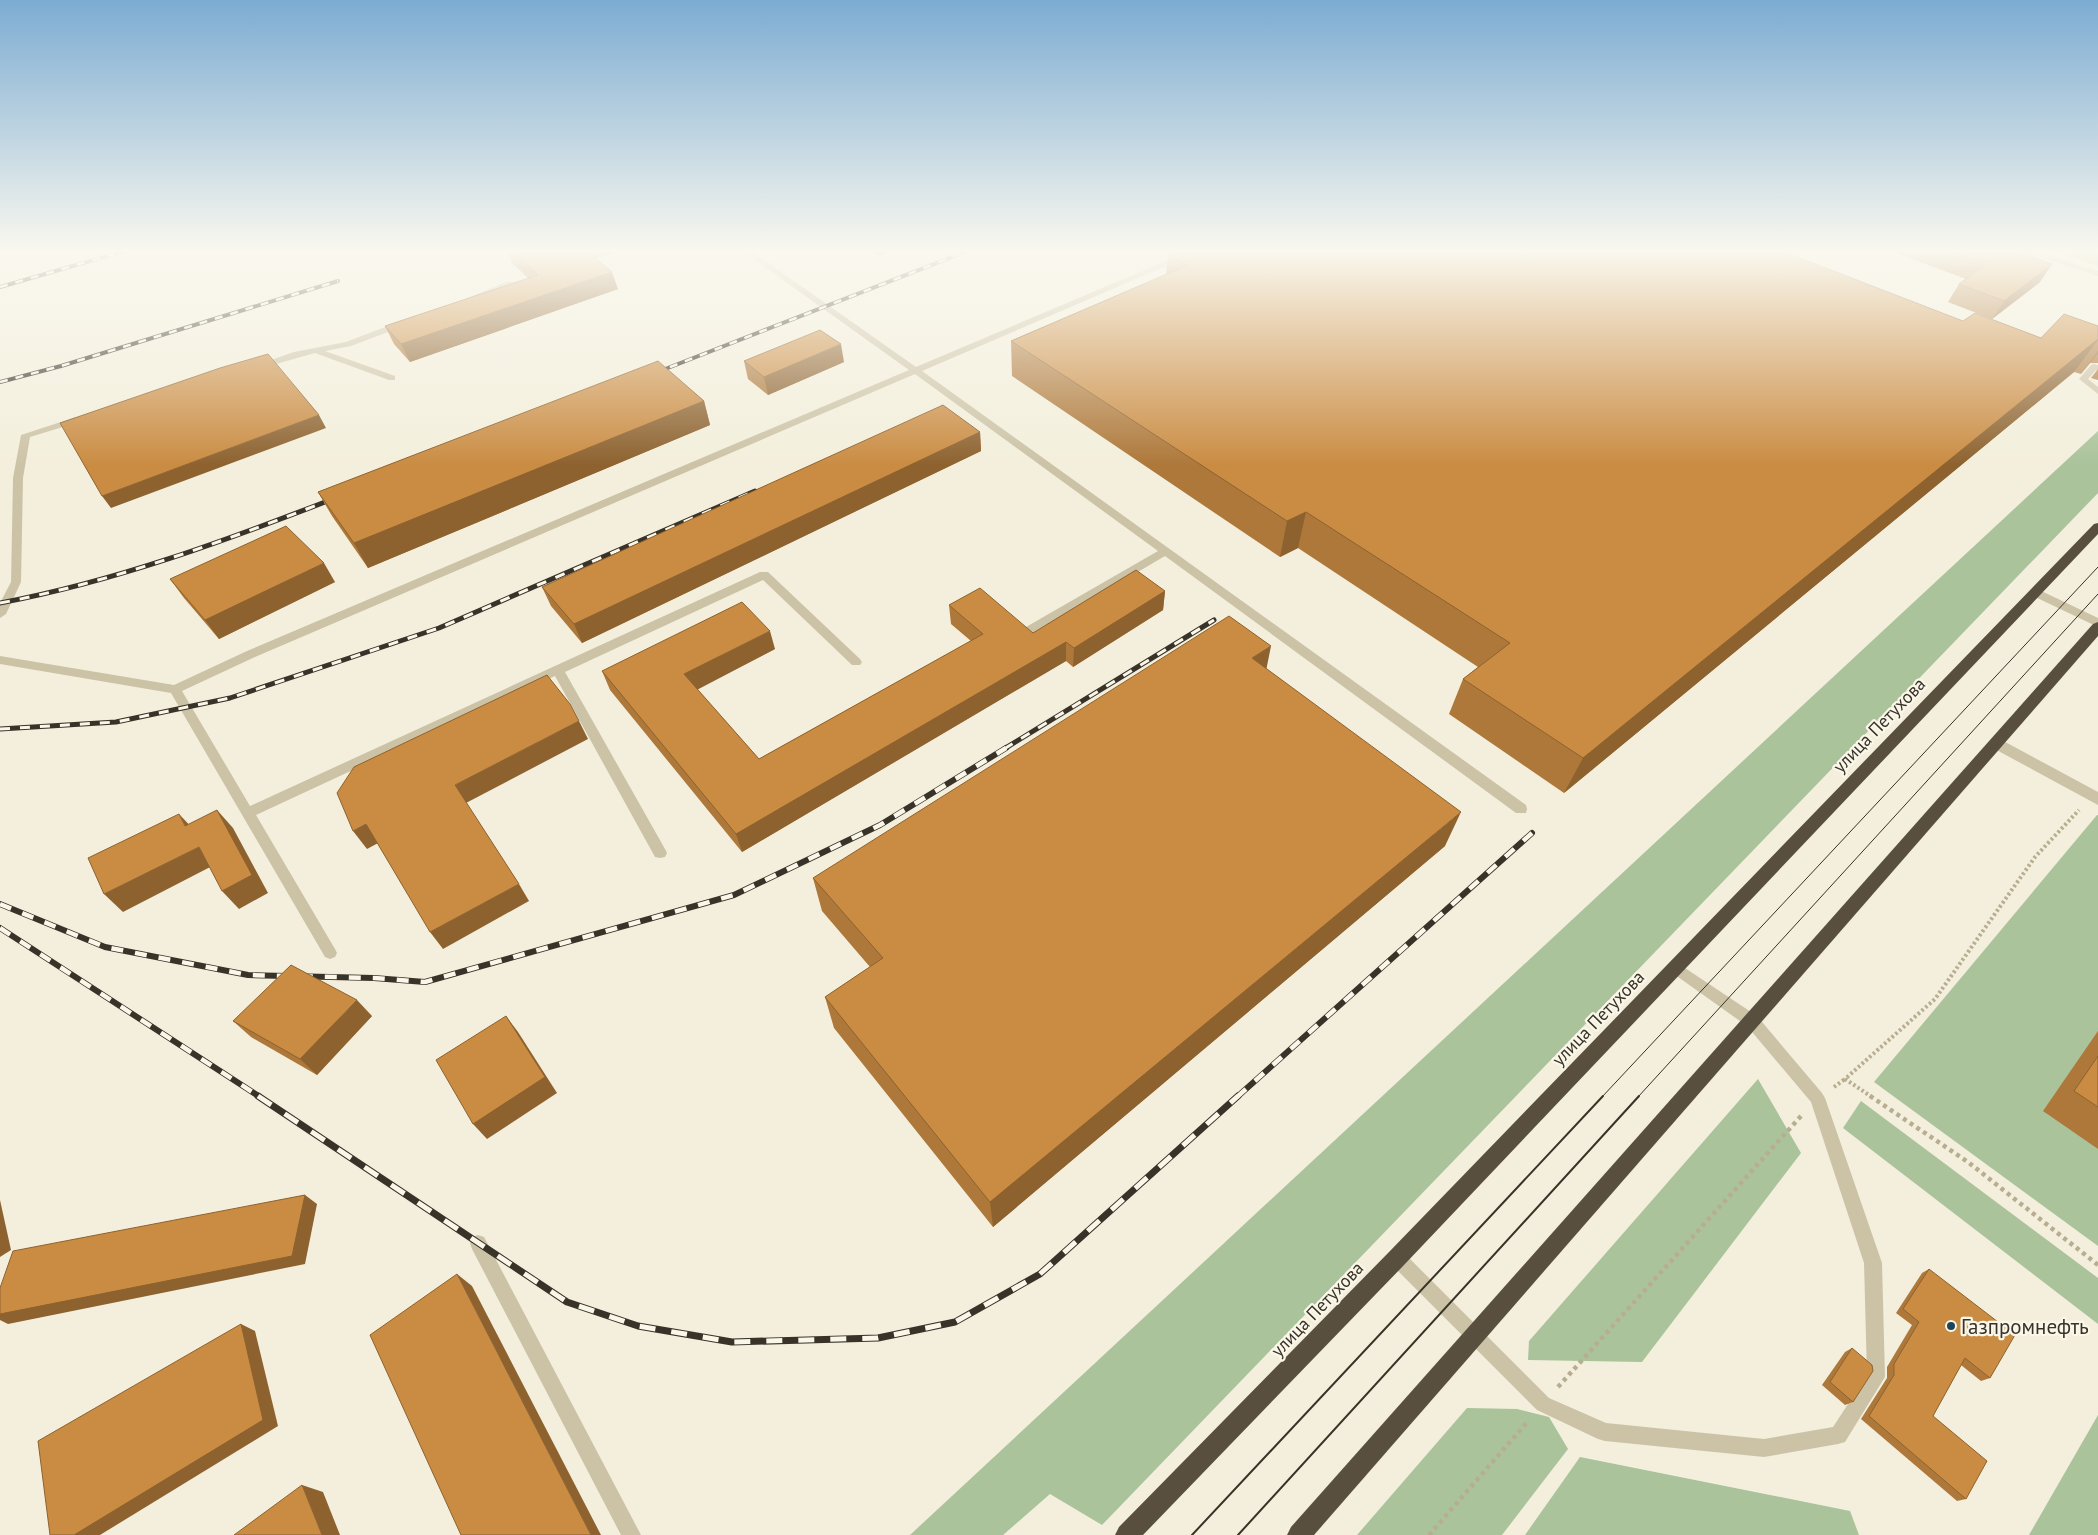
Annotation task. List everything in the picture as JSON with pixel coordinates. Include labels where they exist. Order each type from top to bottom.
[{"type":"highway","name":"улица Петухова","points":[[1127,1535],[1397,1258],[2098,527]]},
{"type":"highway","points":[[1299,1535],[2098,627]]},
{"type":"street","points":[[1996,743],[2095,797]]},
{"type":"lane","points":[[250,368],[314,350],[348,344],[408,322]]},
{"type":"lane","points":[[847,322],[1521,809]]},
{"type":"lane","points":[[0,660],[175,689],[251,654],[1030,322]]},
{"type":"lane","points":[[314,350],[392,378]]},
{"type":"lane","points":[[2098,368],[2094,367],[2083,379],[2098,391]]},
{"type":"lane","points":[[0,614],[16,582],[18,478],[26,435],[82,418]]},
{"type":"lane","points":[[1030,630],[1166,551]]},
{"type":"lane","points":[[247,813],[764,575],[856,662]]},
{"type":"lane","points":[[2036,592],[2098,623]]},
{"type":"lane","points":[[558,670],[660,853]]},
{"type":"lane","points":[[175,689],[330,953]]},
{"type":"lane","points":[[1397,1258],[1543,1404],[1605,1432],[1764,1448],[1838,1435],[1876,1376],[1873,1263],[1817,1098],[1752,1021],[1676,968]]},
{"type":"lane","points":[[478,1243],[631,1535]]},
{"type":"path","points":[[1429,1535],[1543,1404],[1817,1098],[1846,1079],[1935,999],[2034,857],[2095,797]]},
{"type":"path","points":[[1846,1079],[1968,1162],[2098,1265]]},
{"type":"green space","points":[[2098,431],[2098,493],[1102,1525],[1050,1494],[1003,1535],[910,1535]]},
{"type":"green space","points":[[2098,815],[2098,1246],[1874,1082]]},
{"type":"green space","points":[[1758,1079],[1801,1153],[1642,1362],[1528,1360],[1529,1341]]},
{"type":"green space","points":[[1861,1101],[2098,1278],[2098,1324],[1843,1128]]},
{"type":"green space","points":[[1467,1408],[1517,1409],[1549,1417],[1568,1449],[1502,1535],[1357,1535]]},
{"type":"green space","points":[[2098,1415],[2098,1535],[2029,1535]]},
{"type":"green space","points":[[1580,1457],[1850,1511],[1859,1535],[1525,1535]]},
{"type":"building","points":[[398,322],[467,322],[401,344],[385,326]]},
{"type":"building","points":[[1056,322],[1998,322],[2041,338],[2057,322],[2086,322],[2098,326],[2098,339],[1583,758],[1463,679],[1510,643],[1306,512],[1287,521],[1011,341]]},
{"type":"building","points":[[820,330],[841,344],[764,377],[744,361]]},
{"type":"building","points":[[268,354],[319,415],[102,496],[60,423],[220,368]]},
{"type":"building","points":[[658,361],[704,401],[354,543],[318,492]]},
{"type":"building","points":[[943,405],[980,432],[574,624],[542,587]]},
{"type":"building","points":[[286,526],[324,563],[205,620],[170,579]]},
{"type":"building","points":[[1136,570],[1165,591],[1074,648],[1066,642],[736,834],[602,671],[742,602],[770,631],[684,674],[759,759],[983,634],[949,605],[980,588],[1033,633]]},
{"type":"building","points":[[1229,616],[1271,646],[1252,658],[1461,812],[990,1202],[825,997],[883,958],[813,878]]},
{"type":"building","points":[[547,675],[570,704],[579,721],[455,785],[519,884],[430,932],[366,824],[353,831],[337,793],[354,767]]},
{"type":"building","points":[[217,810],[252,875],[222,891],[199,847],[104,894],[88,858],[179,814],[185,826]]},
{"type":"building","points":[[291,965],[357,1000],[300,1059],[233,1021]]},
{"type":"building","points":[[506,1016],[545,1077],[473,1124],[436,1060]]},
{"type":"building","points":[[2098,1056],[2098,1107],[2074,1091]]},
{"type":"building","points":[[305,1195],[292,1256],[0,1314],[0,1288],[13,1251]]},
{"type":"building","points":[[1929,1269],[2015,1335],[1990,1378],[1965,1358],[1933,1416],[1987,1461],[1966,1499],[1869,1416],[1894,1375],[1894,1364],[1919,1322],[1903,1309]]},
{"type":"building","points":[[457,1274],[591,1535],[461,1535],[370,1335]]},
{"type":"building","points":[[241,1324],[263,1420],[74,1535],[50,1535],[38,1441]]},
{"type":"building","points":[[1852,1348],[1872,1365],[1873,1371],[1853,1402],[1830,1382]]},
{"type":"building","points":[[302,1485],[322,1535],[234,1535]]},
{"type":"tram line","points":[[1602,1097],[2098,567]]},
{"type":"tram line","points":[[1638,1097],[2098,594]]},
{"type":"tram line","points":[[1192,1535],[1603,1096]]},
{"type":"tram line","points":[[1238,1535],[1639,1096]]},
{"type":"railway","points":[[0,382],[61,366],[206,322]]},
{"type":"railway","points":[[655,373],[787,322]]},
{"type":"railway","points":[[0,729],[116,722],[230,698],[439,628],[755,491]]},
{"type":"railway","points":[[0,603],[87,583],[171,558],[255,529],[338,497]]},
{"type":"railway","points":[[1004,749],[1214,620]]},
{"type":"railway","points":[[0,904],[105,947],[248,975],[374,978],[425,982],[734,895],[880,825],[1006,748]]},
{"type":"railway","points":[[1237,1097],[1532,833]]},
{"type":"railway","points":[[0,928],[260,1097]]},
{"type":"railway","points":[[258,1096],[567,1302],[638,1326],[732,1342],[878,1338],[955,1322],[1040,1274],[1238,1096]]},
{"type":"place","name":"Газпромнефть","points":[[1951,1326]]}]
